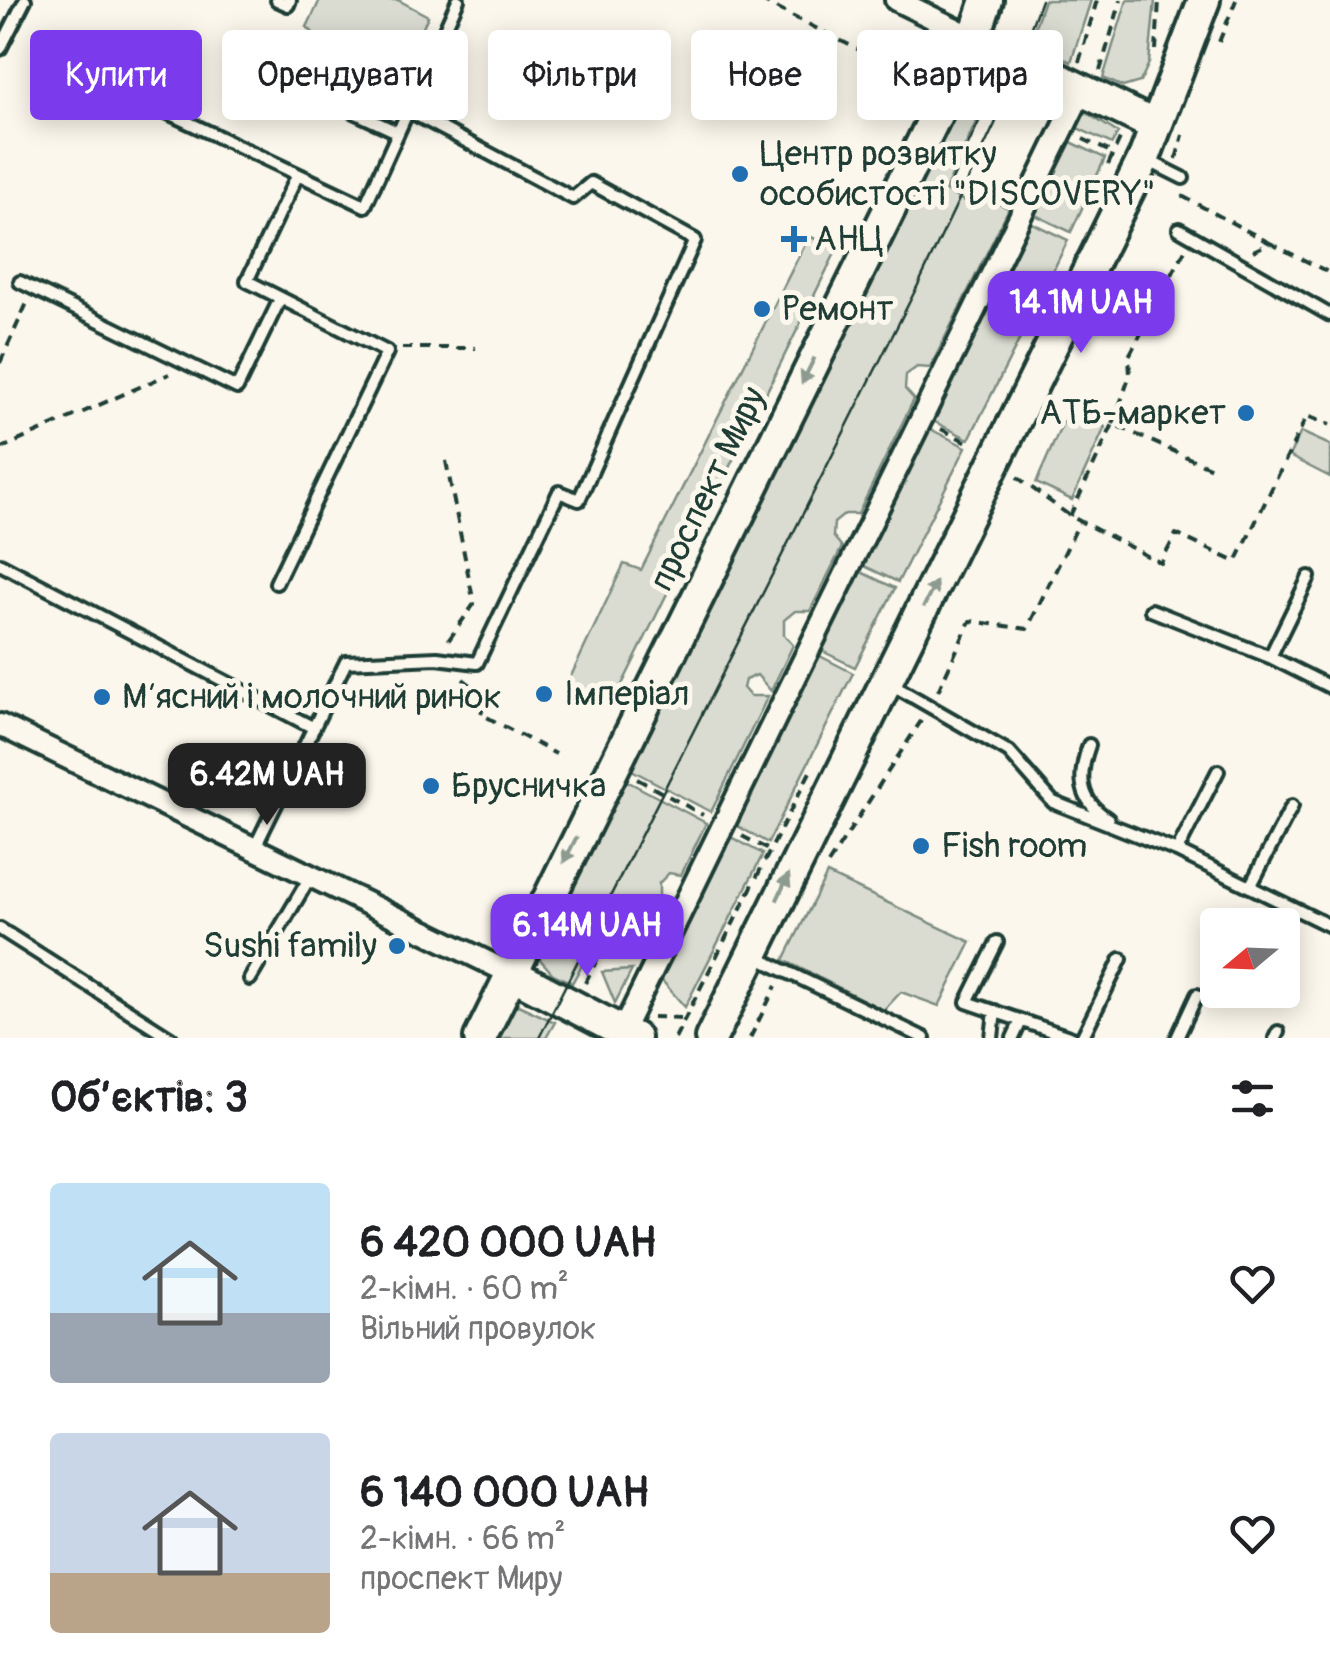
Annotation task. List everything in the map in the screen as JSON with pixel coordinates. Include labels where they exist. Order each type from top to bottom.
[{"type":"street","points":[[896,0],[958,30]]},
{"type":"street","name":"проспект Миру","points":[[977,30],[987,0]]},
{"type":"street","points":[[713,1034],[996,460],[1132,160],[1144,120],[1204,0]]},
{"type":"street","points":[[1063,81],[1144,120]]},
{"type":"street","points":[[0,725],[512,974],[631,1024],[661,949],[1076,102]]},
{"type":"street","name":"проспект Миру","points":[[480,1038],[922,120]]},
{"type":"lane","points":[[0,49],[25,0]]},
{"type":"lane","points":[[277,0],[288,5],[290,0]]},
{"type":"lane","points":[[441,30],[453,2]]},
{"type":"lane","points":[[181,120],[365,206],[402,120]]},
{"type":"lane","points":[[371,120],[397,132]]},
{"type":"lane","points":[[254,849],[346,662],[436,658],[477,663],[559,492],[579,500],[696,240],[591,183],[573,198],[426,120]]},
{"type":"lane","points":[[1132,160],[1184,178]]},
{"type":"lane","points":[[276,583],[387,352],[247,281],[297,176]]},
{"type":"lane","points":[[1179,229],[1330,314]]},
{"type":"lane","points":[[20,282],[236,388],[280,299]]},
{"type":"lane","points":[[0,564],[314,728]]},
{"type":"lane","points":[[1270,657],[1310,577]]},
{"type":"lane","points":[[1151,610],[1270,657],[1330,686]]},
{"type":"lane","points":[[887,681],[1009,752],[1053,802],[1177,851],[1330,926]]},
{"type":"lane","points":[[1089,745],[1080,772],[1083,793],[1100,814],[1125,830]]},
{"type":"lane","points":[[1177,851],[1218,771]]},
{"type":"lane","points":[[1250,887],[1292,806]]},
{"type":"lane","points":[[250,979],[303,884],[312,875]]},
{"type":"lane","points":[[0,929],[171,1038]]},
{"type":"lane","points":[[997,942],[967,1002],[1072,1038]]},
{"type":"lane","points":[[752,955],[924,1038]]},
{"type":"lane","points":[[1082,1038],[1121,958]]},
{"type":"lane","points":[[1176,1038],[1197,994]]},
{"type":"lane","points":[[992,1038],[994,1011]]},
{"type":"lane","points":[[1013,1038],[1021,1021]]},
{"type":"path","points":[[760,0],[857,43]]},
{"type":"path","points":[[1097,0],[1077,66],[1098,75],[1121,0]]},
{"type":"path","points":[[1155,60],[1159,0]]},
{"type":"path","points":[[1132,160],[1144,120]]},
{"type":"path","points":[[1063,129],[1132,160]]},
{"type":"path","points":[[1106,171],[1132,160]]},
{"type":"path","points":[[1178,194],[1330,273]]},
{"type":"path","points":[[1070,516],[1113,424],[1130,376],[1129,356],[1142,337],[1204,208]]},
{"type":"path","points":[[1234,260],[1270,244]]},
{"type":"path","points":[[0,363],[34,288]]},
{"type":"path","points":[[387,352],[414,344],[476,348]]},
{"type":"path","points":[[0,448],[190,364]]},
{"type":"path","points":[[920,419],[996,460],[1070,516],[1162,564],[1176,534],[1236,562],[1307,416],[1330,426]]},
{"type":"path","points":[[1113,424],[1216,470]]},
{"type":"path","points":[[446,461],[474,604],[436,658],[486,696],[481,714],[556,754]]},
{"type":"path","points":[[827,867],[932,704],[970,621],[1027,629],[1080,521]]},
{"type":"path","points":[[674,1038],[814,763]]},
{"type":"path","points":[[581,992],[600,954],[661,949]]},
{"type":"path","points":[[750,1038],[783,970]]},
{"type":"path","points":[[631,1024],[684,1018],[713,1034]]},
{"type":"shaded area","points":[[320,0],[398,0],[428,16],[421,30],[307,27]]},
{"type":"shaded area","points":[[1044,0],[1091,0],[1071,62],[1063,58],[1063,30],[1034,30]]},
{"type":"shaded area","points":[[1127,0],[1155,0],[1149,63],[1140,82],[1123,87],[1103,78]]},
{"type":"shaded area","points":[[1085,112],[1118,133],[1112,144],[1077,128]]},
{"type":"shaded area","points":[[947,120],[977,120],[945,191],[975,207],[980,196],[1009,208],[930,368],[917,367],[906,375],[905,389],[914,399],[858,514],[845,514],[834,523],[833,536],[842,547],[810,611],[795,611],[784,620],[784,635],[793,645],[771,691],[757,675],[745,680],[743,688],[750,696],[768,696],[711,812],[628,768]]},
{"type":"shaded area","points":[[1071,142],[1105,158],[1071,232],[1035,215]]},
{"type":"shaded area","points":[[1030,222],[1068,240],[1035,308],[997,289]]},
{"type":"shaded area","points":[[809,236],[837,249],[615,699],[563,693],[624,564],[641,570]]},
{"type":"shaded area","points":[[995,295],[1033,313],[969,439],[933,421]]},
{"type":"shaded area","points":[[1068,411],[1105,427],[1072,500],[1036,483]]},
{"type":"shaded area","points":[[930,429],[966,447],[898,582],[862,565]]},
{"type":"shaded area","points":[[1301,432],[1330,445],[1330,477],[1289,456]]},
{"type":"shaded area","points":[[859,571],[895,588],[855,667],[820,650]]},
{"type":"shaded area","points":[[818,655],[853,673],[768,843],[734,824]]},
{"type":"shaded area","points":[[623,779],[706,823],[681,875],[669,873],[659,883],[659,896],[667,905],[655,928],[597,938],[572,983],[553,974],[537,956]]},
{"type":"shaded area","points":[[729,836],[763,854],[685,1007],[659,977]]},
{"type":"shaded area","points":[[827,874],[971,942],[939,1006],[901,992],[884,1010],[784,960]]},
{"type":"shaded area","points":[[632,970],[615,1003],[602,972]]},
{"type":"shaded area","points":[[518,1005],[555,1022],[546,1038],[495,1038],[509,1010]]},
{"type":"tram line","points":[[539,1038],[920,281],[995,124],[1041,0]]},
{"type":"tram line","points":[[952,180],[980,120]]},
{"type":"place","name":"Центр розвитку особистості \"DISCOVERY\"","points":[[740,174]]},
{"type":"place","name":"АНЦ","points":[[794,239]]},
{"type":"place","name":"Ремонт","points":[[762,309]]},
{"type":"place","name":"АТБ-маркет","points":[[1246,413]]},
{"type":"place","name":"Імперіал","points":[[544,694]]},
{"type":"place","name":"Мʼясний і молочний ринок","points":[[102,697]]},
{"type":"place","name":"Брусничка","points":[[431,786]]},
{"type":"place","name":"Fish room","points":[[921,846]]},
{"type":"place","name":"Sushi family","points":[[397,946]]}]
